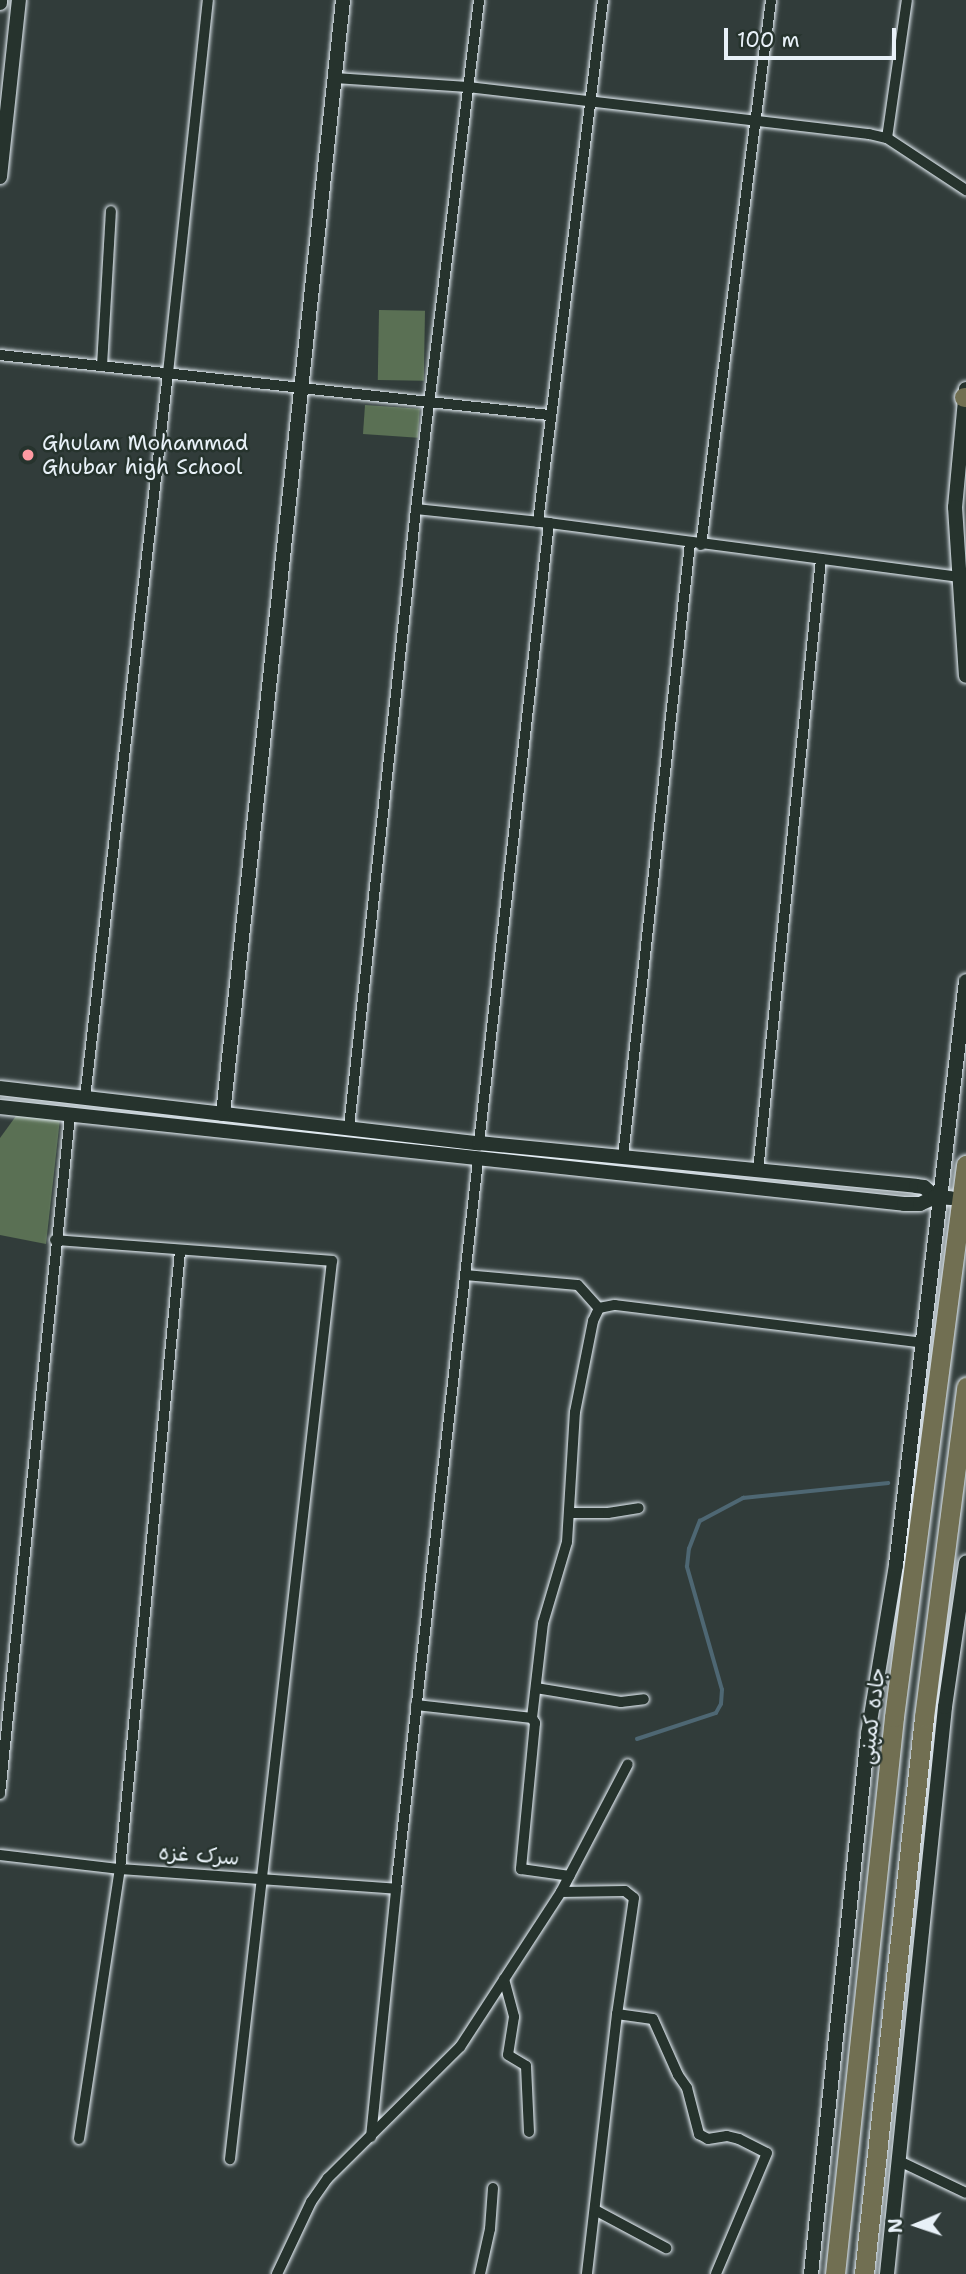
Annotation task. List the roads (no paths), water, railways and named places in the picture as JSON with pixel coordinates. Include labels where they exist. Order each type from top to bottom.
[{"type":"highway","name":"جاده کمپنی","points":[[835,2274],[894,1717],[964,1199],[966,1166]]},
{"type":"highway","points":[[864,2274],[924,1717],[966,1387]]},
{"type":"street","points":[[0,177],[19,0]]},
{"type":"street","points":[[85,1098],[169,373],[208,0]]},
{"type":"street","points":[[223,1114],[343,0]]},
{"type":"street","points":[[349,1128],[416,509],[479,0]]},
{"type":"street","points":[[479,1143],[544,522],[549,415],[603,0]]},
{"type":"street","points":[[623,1157],[695,544],[771,0]]},
{"type":"street","points":[[887,138],[907,0]]},
{"type":"street","points":[[335,78],[468,87],[887,138],[966,190]]},
{"type":"street","points":[[102,366],[111,212]]},
{"type":"street","points":[[0,355],[549,415]]},
{"type":"street","points":[[965,394],[955,507],[966,676]]},
{"type":"street","points":[[416,509],[544,522],[958,577]]},
{"type":"street","points":[[758,1171],[821,559]]},
{"type":"street","points":[[811,2274],[868,1734],[896,1565],[966,981]]},
{"type":"street","points":[[0,1088],[479,1143],[916,1186],[923,1187],[938,1197]]},
{"type":"street","points":[[0,1107],[381,1150],[904,1203],[920,1204],[938,1197],[964,1199]]},
{"type":"street","points":[[0,1794],[55,1240],[70,1115]]},
{"type":"street","points":[[381,1150],[383,1132]]},
{"type":"street","points":[[583,1171],[585,1153]]},
{"type":"street","points":[[371,2137],[416,1705],[478,1160]]},
{"type":"street","points":[[55,1240],[332,1261],[230,2159]]},
{"type":"street","points":[[79,2139],[120,1869],[180,1251]]},
{"type":"street","points":[[465,1275],[578,1285],[599,1308]]},
{"type":"street","points":[[599,1308],[615,1305],[923,1343]]},
{"type":"street","points":[[570,1875],[521,1869],[535,1723],[532,1718],[543,1623],[562,1562],[569,1513],[575,1412],[593,1321],[599,1308]]},
{"type":"street","points":[[569,1513],[608,1513],[639,1508]]},
{"type":"street","points":[[887,2274],[945,1707],[966,1563]]},
{"type":"street","points":[[536,1688],[621,1702],[644,1699]]},
{"type":"street","points":[[416,1705],[532,1718]]},
{"type":"street","points":[[277,2274],[311,2202],[328,2178],[460,2047],[561,1892],[628,1764]]},
{"type":"street","name":"سرک غزه","points":[[0,1855],[120,1869],[396,1889]]},
{"type":"street","points":[[561,1892],[625,1891],[634,1898],[617,2014],[587,2274]]},
{"type":"street","points":[[504,1979],[514,2017],[508,2055],[527,2066],[529,2132]]},
{"type":"street","points":[[617,2014],[653,2019],[678,2075],[687,2088],[699,2134],[709,2139],[727,2136],[739,2139],[767,2152],[716,2274]]},
{"type":"street","points":[[899,2161],[966,2193]]},
{"type":"street","points":[[480,2274],[490,2229],[493,2188]]},
{"type":"street","points":[[595,2210],[666,2248]]},
{"type":"waterway","points":[[637,1739],[716,1713],[721,1704],[722,1690],[687,1567],[689,1549],[700,1521],[743,1498],[888,1483]]},
{"type":"place","name":"Ghulam Mohammad Ghubar high School","points":[[28,455]]}]
